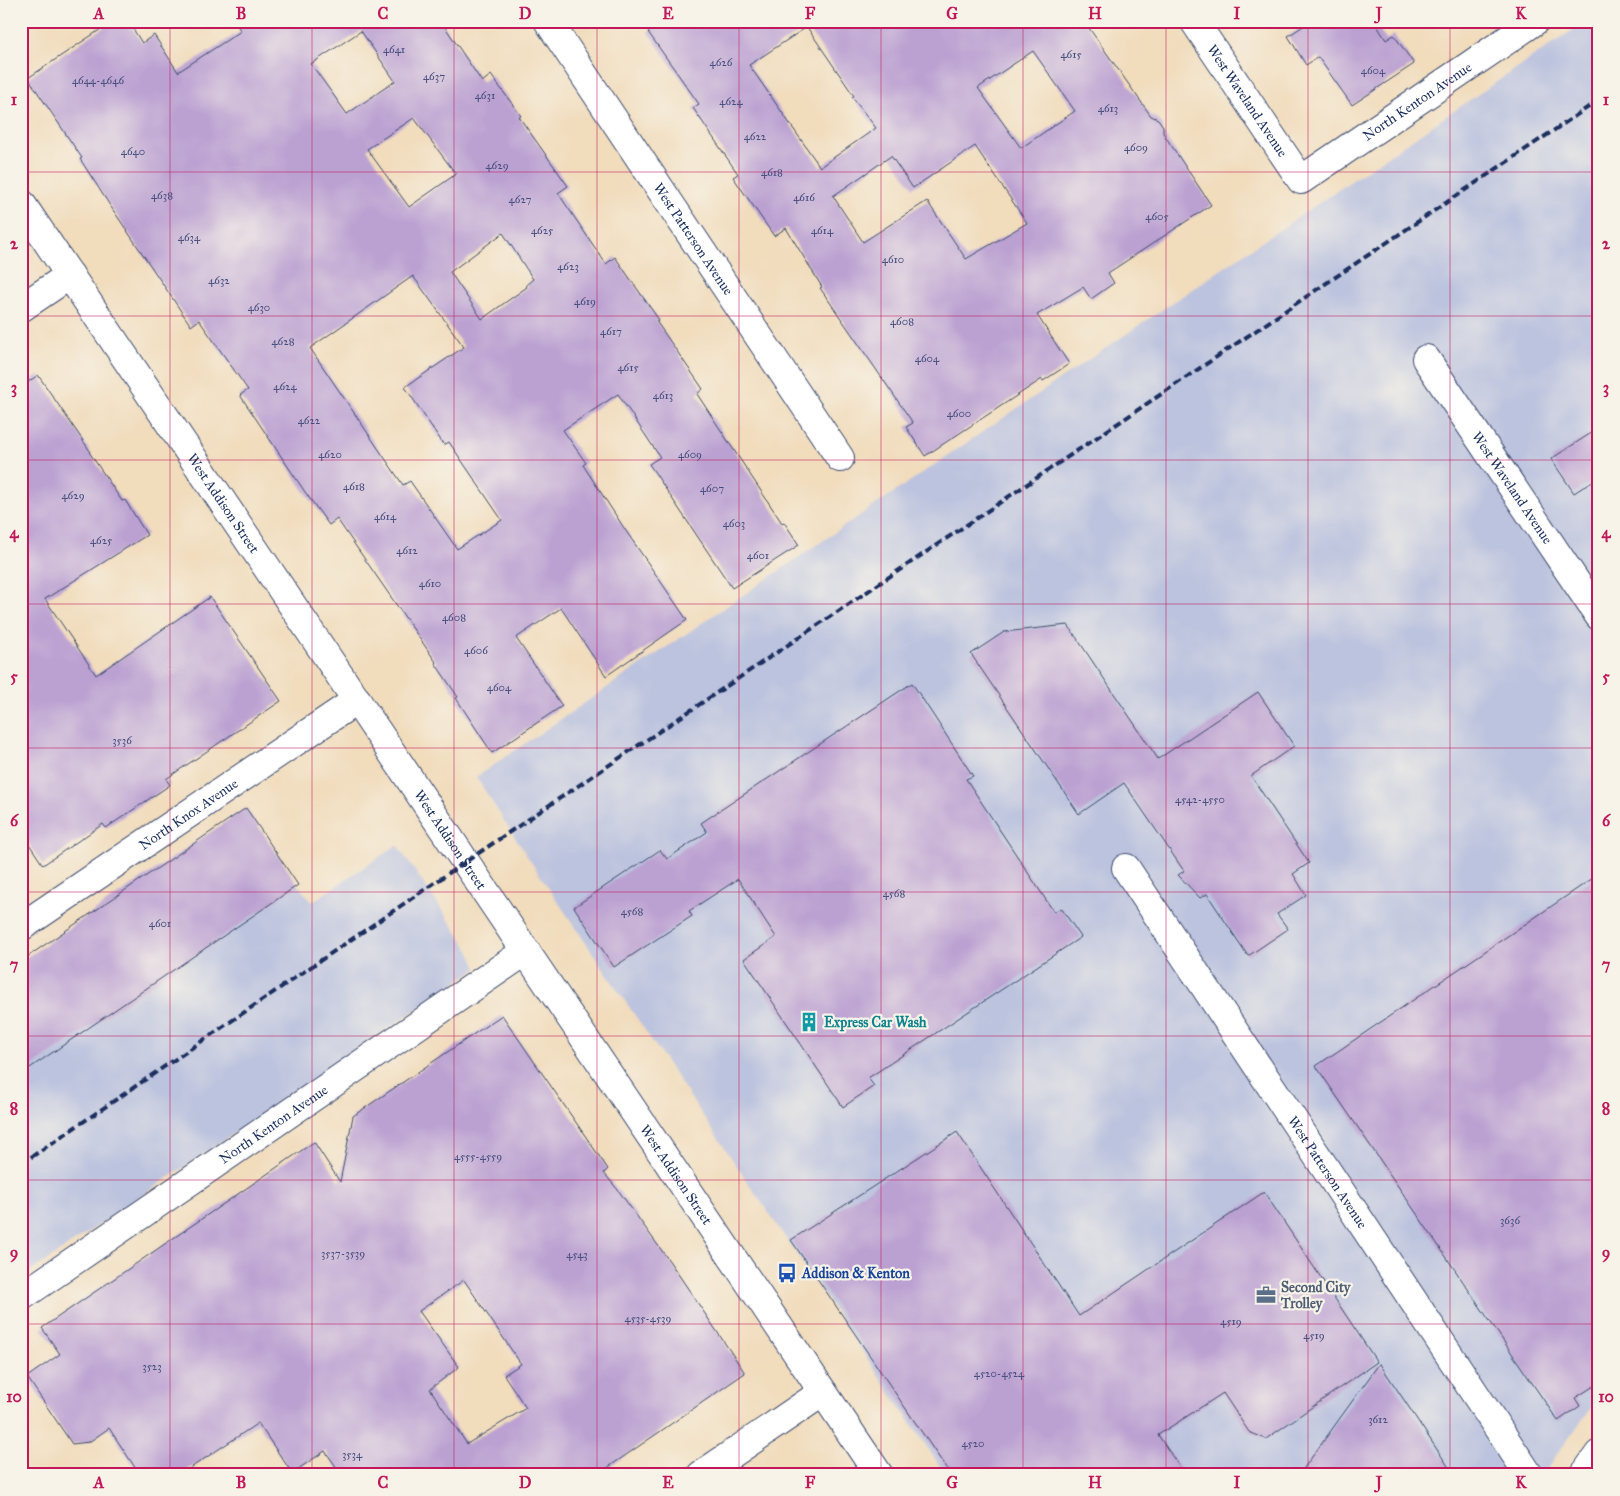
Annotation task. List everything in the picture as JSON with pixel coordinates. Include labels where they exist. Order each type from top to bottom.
[{"type":"street","name":"West Patterson Avenue","points":[[548,21],[840,458]]},
{"type":"street","name":"West Waveland Avenue","points":[[1194,21],[1301,180]]},
{"type":"street","name":"North Kenton Avenue","points":[[1301,180],[1535,21]]},
{"type":"street","name":"West Addison Street","points":[[21,203],[879,1475]]},
{"type":"street","points":[[21,308],[70,275]]},
{"type":"street","name":"West Waveland Avenue","points":[[1426,360],[1599,616]]},
{"type":"street","name":"North Knox Avenue","points":[[21,927],[357,700]]},
{"type":"street","name":"West Patterson Avenue","points":[[1126,868],[1529,1475]]},
{"type":"street","name":"North Kenton Avenue","points":[[21,1297],[526,952]]},
{"type":"street","points":[[701,1475],[823,1392]]},
{"type":"street","points":[[1584,1475],[1599,1454]]},
{"type":"shaded area","points":[[1586,21],[1599,21],[1599,1397],[1542,1475],[946,1475],[531,862],[476,777]]},
{"type":"shaded area","points":[[397,845],[468,948],[477,968],[21,1278],[21,1074],[298,885],[312,902]]},
{"type":"building","points":[[113,21],[128,21],[142,43],[154,35],[178,72],[241,31],[234,21],[441,21],[482,82],[491,75],[521,116],[519,117],[568,186],[558,193],[606,264],[615,257],[659,320],[656,321],[703,389],[697,394],[782,523],[784,522],[799,545],[732,588],[649,464],[660,457],[618,394],[563,430],[586,463],[583,465],[626,531],[687,620],[606,676],[561,608],[516,638],[562,706],[492,753],[456,698],[458,697],[436,662],[337,519],[329,525],[305,492],[240,395],[248,390],[199,320],[191,326],[109,204],[80,159],[82,158],[28,78]],"holes":[[[361,31],[395,81],[347,114],[311,64]],[[414,118],[456,174],[409,207],[367,149]],[[503,233],[533,279],[526,285],[527,287],[482,319],[450,272]],[[413,276],[464,347],[405,387],[444,445],[449,442],[502,520],[457,549],[410,481],[403,485],[310,348]]]},
{"type":"building","points":[[664,21],[1084,21],[1151,116],[1158,119],[1163,126],[1163,133],[1211,205],[1108,273],[1114,283],[1091,299],[1083,287],[1037,315],[1069,364],[1043,381],[1042,379],[925,456],[906,427],[913,423],[820,288],[822,287],[786,228],[774,236],[733,177],[738,174],[693,108],[699,104],[648,32]],"holes":[[[807,27],[854,96],[852,97],[876,128],[820,167],[749,65]],[[1033,51],[1075,111],[1021,148],[978,88]],[[975,146],[1027,223],[966,259],[927,201],[863,242],[833,196],[891,156],[913,188]]]},
{"type":"building","points":[[1311,21],[1374,21],[1386,40],[1394,35],[1414,64],[1352,105],[1318,57],[1306,65],[1288,36]]},
{"type":"building","points":[[38,375],[122,501],[125,500],[147,535],[45,599],[96,675],[210,597],[281,701],[166,779],[170,785],[106,828],[103,824],[43,865],[21,832],[21,387]]},
{"type":"building","points":[[1599,428],[1599,477],[1574,493],[1551,459]]},
{"type":"building","points":[[1068,625],[1158,759],[1258,692],[1294,746],[1251,776],[1309,863],[1293,874],[1306,895],[1277,914],[1288,929],[1248,956],[1207,894],[1200,898],[1178,875],[1184,871],[1124,783],[1079,814],[971,654],[1004,632]]},
{"type":"building","points":[[912,683],[973,776],[966,779],[1054,912],[1061,908],[1081,937],[868,1078],[874,1086],[843,1107],[744,959],[776,937],[738,879],[689,911],[692,916],[614,967],[574,907],[660,850],[667,859],[707,832],[701,823]]},
{"type":"building","points":[[246,808],[298,885],[21,1074],[21,961]]},
{"type":"building","points":[[1599,874],[1599,1383],[1575,1398],[1580,1406],[1558,1421],[1316,1066]]},
{"type":"building","points":[[502,1015],[608,1169],[604,1173],[670,1262],[745,1373],[597,1475],[342,1475],[325,1451],[292,1473],[258,1423],[180,1475],[140,1475],[109,1428],[89,1442],[72,1444],[27,1377],[60,1354],[42,1328],[314,1142],[340,1182],[353,1116]],"holes":[[[464,1280],[521,1364],[504,1375],[526,1408],[467,1444],[430,1389],[459,1367],[419,1311]]]},
{"type":"building","points":[[957,1132],[1079,1316],[1264,1192],[1377,1362],[1266,1439],[1249,1432],[1223,1393],[1158,1435],[1185,1475],[951,1475],[791,1240]]},
{"type":"building","points":[[1379,1364],[1454,1475],[1299,1475]]},
{"type":"railway","points":[[21,1164],[511,831],[1599,100]]},
{"type":"place","name":"Express Car Wash","points":[[809,1022]]},
{"type":"place","name":"Addison & Kenton","points":[[787,1273]]},
{"type":"place","name":"Second City Trolley","points":[[1266,1295]]}]
